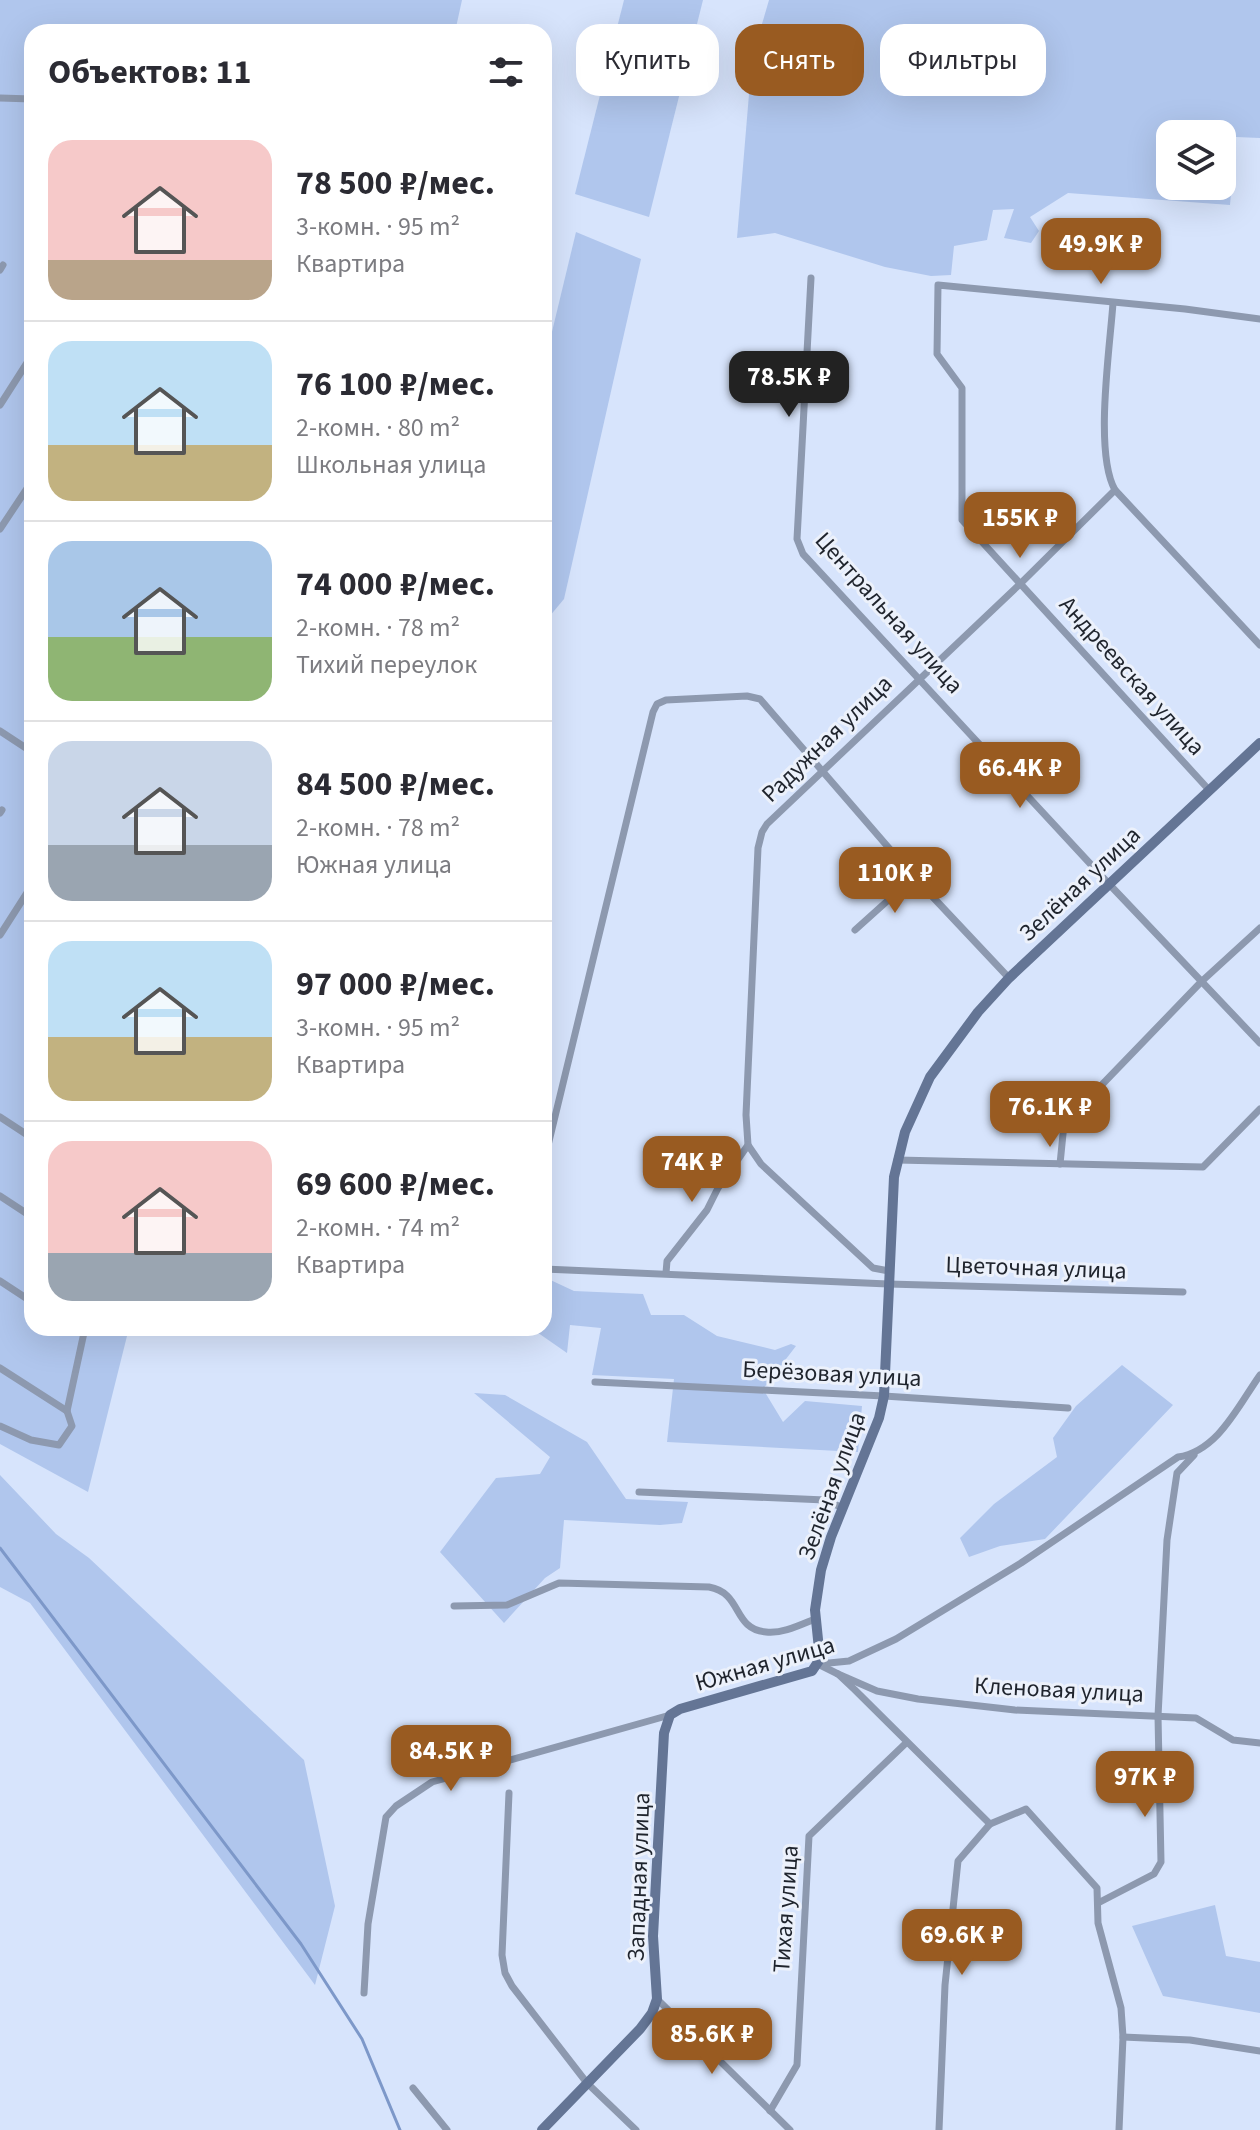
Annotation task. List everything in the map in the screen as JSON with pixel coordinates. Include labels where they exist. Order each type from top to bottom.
[{"type":"street","points":[[0,98],[24,99]]},
{"type":"street","name":"Центральная улица","points":[[811,278],[797,539],[803,554],[1260,1043]]},
{"type":"street","name":"Андреевская улица","points":[[1113,303],[938,285],[937,354],[962,388],[962,520],[1210,791]]},
{"type":"street","points":[[1260,319],[1113,303],[1105,423],[1108,479],[1115,490],[1260,645]]},
{"type":"street","points":[[0,405],[24,368]]},
{"type":"street","name":"Радужная улица","points":[[748,1145],[746,1115],[758,848],[762,832],[1115,490]]},
{"type":"street","points":[[0,529],[24,493]]},
{"type":"street","points":[[552,1130],[657,704],[666,700],[747,696],[760,699],[914,877],[1009,978]]},
{"type":"street","points":[[0,731],[24,747]]},
{"type":"street","name":"Зелёная улица","points":[[819,1664],[815,1619],[821,1570],[879,1418],[884,1396],[892,1193],[897,1160],[915,1105],[930,1077],[978,1012],[1009,978],[1260,743]]},
{"type":"street","points":[[855,930],[914,877]]},
{"type":"street","points":[[0,935],[24,898]]},
{"type":"street","points":[[1060,1164],[1064,1124],[1201,982],[1260,928]]},
{"type":"street","points":[[897,1160],[1203,1167],[1260,1109]]},
{"type":"street","points":[[0,1117],[24,1133]]},
{"type":"street","points":[[666,1273],[667,1261],[707,1210],[718,1188],[748,1145],[761,1164],[873,1268],[889,1271]]},
{"type":"street","points":[[0,1196],[24,1212]]},
{"type":"street","name":"Цветочная улица","points":[[552,1269],[888,1284],[1183,1292]]},
{"type":"street","points":[[0,1281],[24,1297]]},
{"type":"street","points":[[0,1426],[31,1440],[59,1445],[72,1426],[67,1411],[83,1336]]},
{"type":"street","points":[[0,1368],[67,1411]]},
{"type":"street","name":"Южная улица","points":[[364,1993],[368,1924],[386,1817],[396,1806],[432,1782],[670,1715],[680,1709],[812,1671],[819,1664],[849,1661],[896,1639],[1021,1563],[1178,1457],[1194,1455],[1211,1443],[1260,1375]]},
{"type":"street","name":"Берёзовая улица","points":[[595,1382],[1068,1408]]},
{"type":"street","name":"Кленовая улица","points":[[838,1674],[877,1691],[918,1699],[1015,1710],[1158,1716],[1167,1540],[1177,1473],[1194,1455]]},
{"type":"street","points":[[639,1492],[825,1500],[843,1508]]},
{"type":"street","points":[[454,1606],[507,1605],[559,1583],[709,1587],[722,1589],[743,1621],[768,1633],[815,1619]]},
{"type":"street","points":[[819,1664],[838,1674],[990,1824]]},
{"type":"street","name":"Западная улица","points":[[657,1999],[653,1936],[664,1733],[670,1715]]},
{"type":"street","points":[[1098,1903],[1154,1874],[1161,1862],[1158,1716],[1196,1718],[1233,1740],[1260,1743]]},
{"type":"street","name":"Тихая улица","points":[[770,2111],[797,2065],[809,1836],[906,1743]]},
{"type":"street","points":[[509,1793],[502,1955],[505,1973],[587,2083],[636,2130]]},
{"type":"street","points":[[939,2130],[945,1985],[958,1861],[990,1824],[1026,1809],[1097,1888],[1098,1923],[1121,2008],[1123,2037],[1119,2130]]},
{"type":"street","points":[[542,2130],[640,2029],[652,2013],[657,1999],[790,2130]]},
{"type":"street","points":[[1123,2037],[1190,2040],[1260,2051]]},
{"type":"street","points":[[413,2088],[447,2130]]},
{"type":"shaded area","points":[[0,0],[462,0],[457,24],[24,24],[24,1336],[127,1336],[88,1492],[0,1444]]},
{"type":"shaded area","points":[[624,0],[703,0],[697,24],[618,24]]},
{"type":"shaded area","points":[[769,0],[1260,0],[1260,138],[1236,137],[1236,120],[1156,120],[1156,200],[1068,193],[1030,217],[1039,231],[1031,243],[1004,238],[1014,209],[993,210],[987,240],[954,246],[951,275],[931,276],[885,267],[775,233],[737,238],[749,96],[864,96],[864,24],[762,24]]},
{"type":"shaded area","points":[[600,96],[679,96],[649,217],[575,194]]},
{"type":"shaded area","points":[[1162,200],[1230,200],[1230,205]]},
{"type":"shaded area","points":[[576,232],[641,259],[564,599],[552,613],[552,332]]},
{"type":"shaded area","points":[[552,1281],[574,1291],[643,1294],[651,1315],[684,1315],[717,1336],[775,1350],[791,1344],[796,1346],[763,1389],[783,1422],[805,1401],[862,1406],[858,1452],[667,1442],[674,1379],[592,1375],[601,1328],[570,1325],[567,1353],[543,1336],[552,1336]]},
{"type":"shaded area","points":[[1122,1365],[1173,1405],[1045,1539],[1000,1546],[969,1557],[960,1538],[994,1504],[1057,1457],[1053,1438],[1076,1406]]},
{"type":"shaded area","points":[[474,1393],[505,1395],[587,1442],[626,1499],[688,1502],[682,1523],[660,1525],[564,1520],[560,1568],[545,1578],[504,1623],[440,1552],[496,1478],[540,1474],[550,1457]]},
{"type":"shaded area","points":[[0,1475],[56,1534],[89,1558],[304,1760],[335,1906],[315,1985],[30,1603],[0,1587]]},
{"type":"shaded area","points":[[1215,1905],[1226,1956],[1260,1962],[1260,2013],[1163,1996],[1132,1926]]},
{"type":"waterway","points":[[0,1548],[301,1944],[362,2039],[400,2130]]}]
